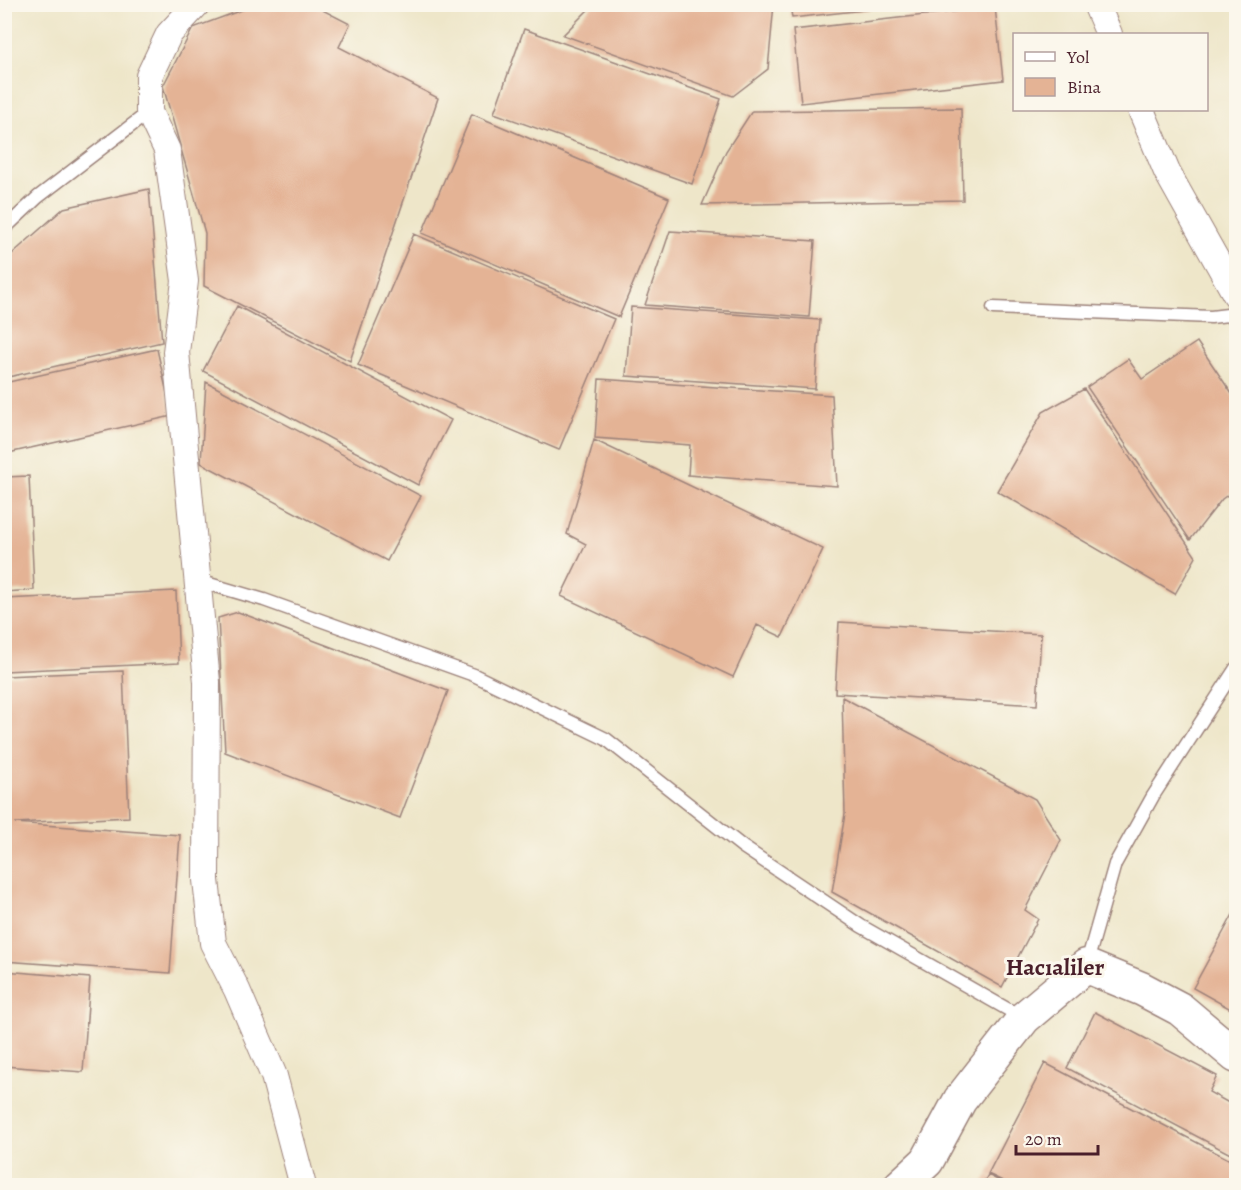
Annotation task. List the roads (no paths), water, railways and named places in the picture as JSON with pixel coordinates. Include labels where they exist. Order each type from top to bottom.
[{"type":"street","points":[[197,4],[169,34],[149,76],[149,112],[167,150],[185,281],[176,352],[207,682],[206,880],[213,944],[237,990],[274,1076],[303,1185]]},
{"type":"street","points":[[1096,4],[1108,33]]},
{"type":"street","points":[[1141,111],[1167,172],[1233,282]]},
{"type":"street","points":[[900,1185],[927,1161],[960,1100],[1024,1018],[1086,966],[1142,989],[1180,1009],[1236,1056]]},
{"type":"lane","points":[[4,229],[38,197],[149,112]]},
{"type":"lane","points":[[993,308],[1211,317],[1236,314]]},
{"type":"lane","points":[[199,581],[264,600],[474,675],[606,739],[753,854],[861,926],[1024,1018]]},
{"type":"lane","points":[[1086,966],[1115,864],[1153,796],[1236,668]]},
{"type":"district","name":"Hacıaliler","points":[[1055,967]]}]
